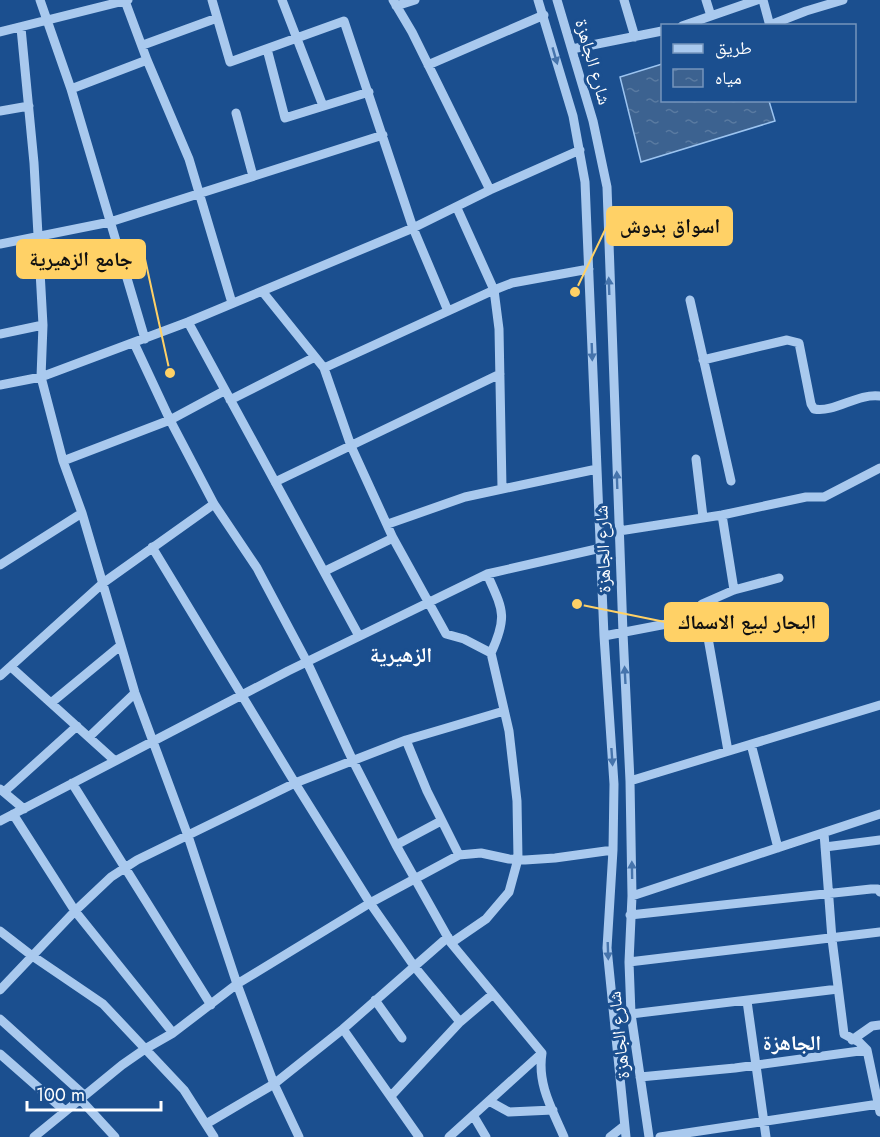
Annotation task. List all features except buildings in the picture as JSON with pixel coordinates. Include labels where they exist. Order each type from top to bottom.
[{"type":"street","points":[[40,0],[71,89],[145,339]]},
{"type":"street","points":[[212,0],[230,62],[344,21],[413,228],[448,311]]},
{"type":"street","points":[[282,0],[323,106]]},
{"type":"street","points":[[416,0],[395,3],[490,190]]},
{"type":"street","name":"شارع الجاهزة","points":[[538,0],[580,150],[585,182],[604,636],[614,784],[607,948],[626,1137]]},
{"type":"street","name":"شارع الجاهزة","points":[[557,0],[602,156],[607,187],[630,781],[632,896],[628,962],[631,1014],[649,1137]]},
{"type":"street","points":[[624,0],[635,37]]},
{"type":"street","points":[[706,0],[711,16]]},
{"type":"street","points":[[688,24],[757,0]]},
{"type":"street","points":[[763,0],[770,24]]},
{"type":"street","points":[[773,24],[843,0]]},
{"type":"street","points":[[0,33],[127,1],[147,60],[189,159],[232,303]]},
{"type":"street","points":[[428,65],[544,15]]},
{"type":"street","points":[[143,45],[217,18]]},
{"type":"street","points":[[21,28],[34,163],[43,325],[41,377],[63,461],[82,513],[135,693],[188,836],[237,984],[274,1084],[299,1137]]},
{"type":"street","points":[[572,49],[661,31]]},
{"type":"street","points":[[267,49],[285,118],[369,92]]},
{"type":"street","points":[[71,89],[147,60]]},
{"type":"street","points":[[0,111],[29,106]]},
{"type":"street","points":[[236,113],[253,177]]},
{"type":"street","points":[[0,244],[110,222],[383,135]]},
{"type":"street","points":[[0,384],[41,377],[188,322],[413,228],[490,190],[580,150]]},
{"type":"street","points":[[457,208],[494,290],[499,329],[502,488]]},
{"type":"street","points":[[324,368],[494,290],[512,284],[589,269]]},
{"type":"street","points":[[262,291],[324,368],[351,446],[393,538],[446,634],[464,639],[491,653]]},
{"type":"street","points":[[690,300],[731,481]]},
{"type":"street","points":[[188,322],[359,636]]},
{"type":"street","points":[[0,334],[43,325]]},
{"type":"street","points":[[704,360],[787,340],[799,343],[811,404],[814,409],[828,408],[867,395],[880,396]]},
{"type":"street","points":[[134,343],[170,420],[214,504],[257,568],[307,662],[352,761],[450,940],[542,1053],[540,1067],[543,1087],[564,1137]]},
{"type":"street","points":[[63,461],[170,420],[315,357]]},
{"type":"street","points":[[275,483],[500,374]]},
{"type":"street","points":[[696,459],[703,517]]},
{"type":"street","points":[[619,531],[722,515],[806,497],[824,497],[880,468]]},
{"type":"street","points":[[388,524],[465,497],[597,469]]},
{"type":"street","points":[[0,676],[103,583],[214,504]]},
{"type":"street","points":[[0,565],[82,513]]},
{"type":"street","points":[[722,515],[734,590]]},
{"type":"street","points":[[325,571],[393,538]]},
{"type":"street","points":[[152,547],[370,903],[414,966],[460,1022]]},
{"type":"street","points":[[0,821],[307,662],[487,574],[601,548]]},
{"type":"street","points":[[206,1124],[274,1084],[343,1029],[414,966],[450,940],[486,919],[508,892],[518,860],[517,801],[509,731],[491,653],[501,632],[502,617],[500,603],[487,574]]},
{"type":"street","points":[[728,751],[702,604],[734,590],[779,578]]},
{"type":"street","points":[[604,636],[703,617]]},
{"type":"street","points":[[51,703],[120,646]]},
{"type":"street","points":[[11,667],[114,760]]},
{"type":"street","points":[[88,737],[135,693]]},
{"type":"street","points":[[630,781],[880,705]]},
{"type":"street","points":[[0,990],[75,911],[111,877],[137,860],[295,783],[406,740],[504,711]]},
{"type":"street","points":[[24,809],[2,790],[77,726]]},
{"type":"street","points":[[406,740],[441,821],[459,855]]},
{"type":"street","points":[[751,744],[778,848]]},
{"type":"street","points":[[72,783],[211,1005]]},
{"type":"street","points":[[13,814],[75,911],[173,1033]]},
{"type":"street","points":[[632,896],[880,814]]},
{"type":"street","points":[[396,845],[441,821]]},
{"type":"street","points":[[660,1137],[764,1121],[879,1108],[867,1050],[860,1042],[844,1034],[832,939],[824,833]]},
{"type":"street","points":[[825,847],[880,840]]},
{"type":"street","points":[[34,1137],[145,1049],[173,1033],[237,984],[370,903],[459,855],[481,853],[518,860],[555,858],[613,849]]},
{"type":"street","points":[[630,915],[871,889],[878,889],[880,892]]},
{"type":"street","points":[[0,931],[103,1004],[184,1090],[214,1137]]},
{"type":"street","points":[[628,962],[880,932]]},
{"type":"street","points":[[631,1014],[838,989]]},
{"type":"street","points":[[391,1096],[460,1022],[493,994]]},
{"type":"street","points":[[375,1000],[402,1038]]},
{"type":"street","points":[[747,1001],[766,1137]]},
{"type":"street","points":[[0,1019],[82,1097],[114,1137]]},
{"type":"street","points":[[852,1040],[872,1026],[880,1025]]},
{"type":"street","points":[[343,1029],[419,1137]]},
{"type":"street","points":[[616,1035],[634,1033]]},
{"type":"street","points":[[640,1077],[867,1050]]},
{"type":"street","points":[[449,1137],[542,1053]]},
{"type":"street","points":[[0,1054],[65,1111]]},
{"type":"street","points":[[489,1101],[509,1112],[552,1110]]},
{"type":"street","points":[[473,1115],[486,1137]]},
{"type":"street","points":[[610,1137],[624,1126]]},
{"type":"water","points":[[661,64],[661,102],[769,102],[775,121],[641,162],[620,77]]},
{"type":"place","name":"اسواق بدوش","points":[[575,292]]},
{"type":"place","name":"جامع الزهيرية","points":[[170,373]]},
{"type":"place","name":"البحار لبيع الاسماك","points":[[577,604]]},
{"type":"district","name":"الزهيرية","points":[[401,655]]},
{"type":"district","name":"الجاهزة","points":[[792,1043]]}]
